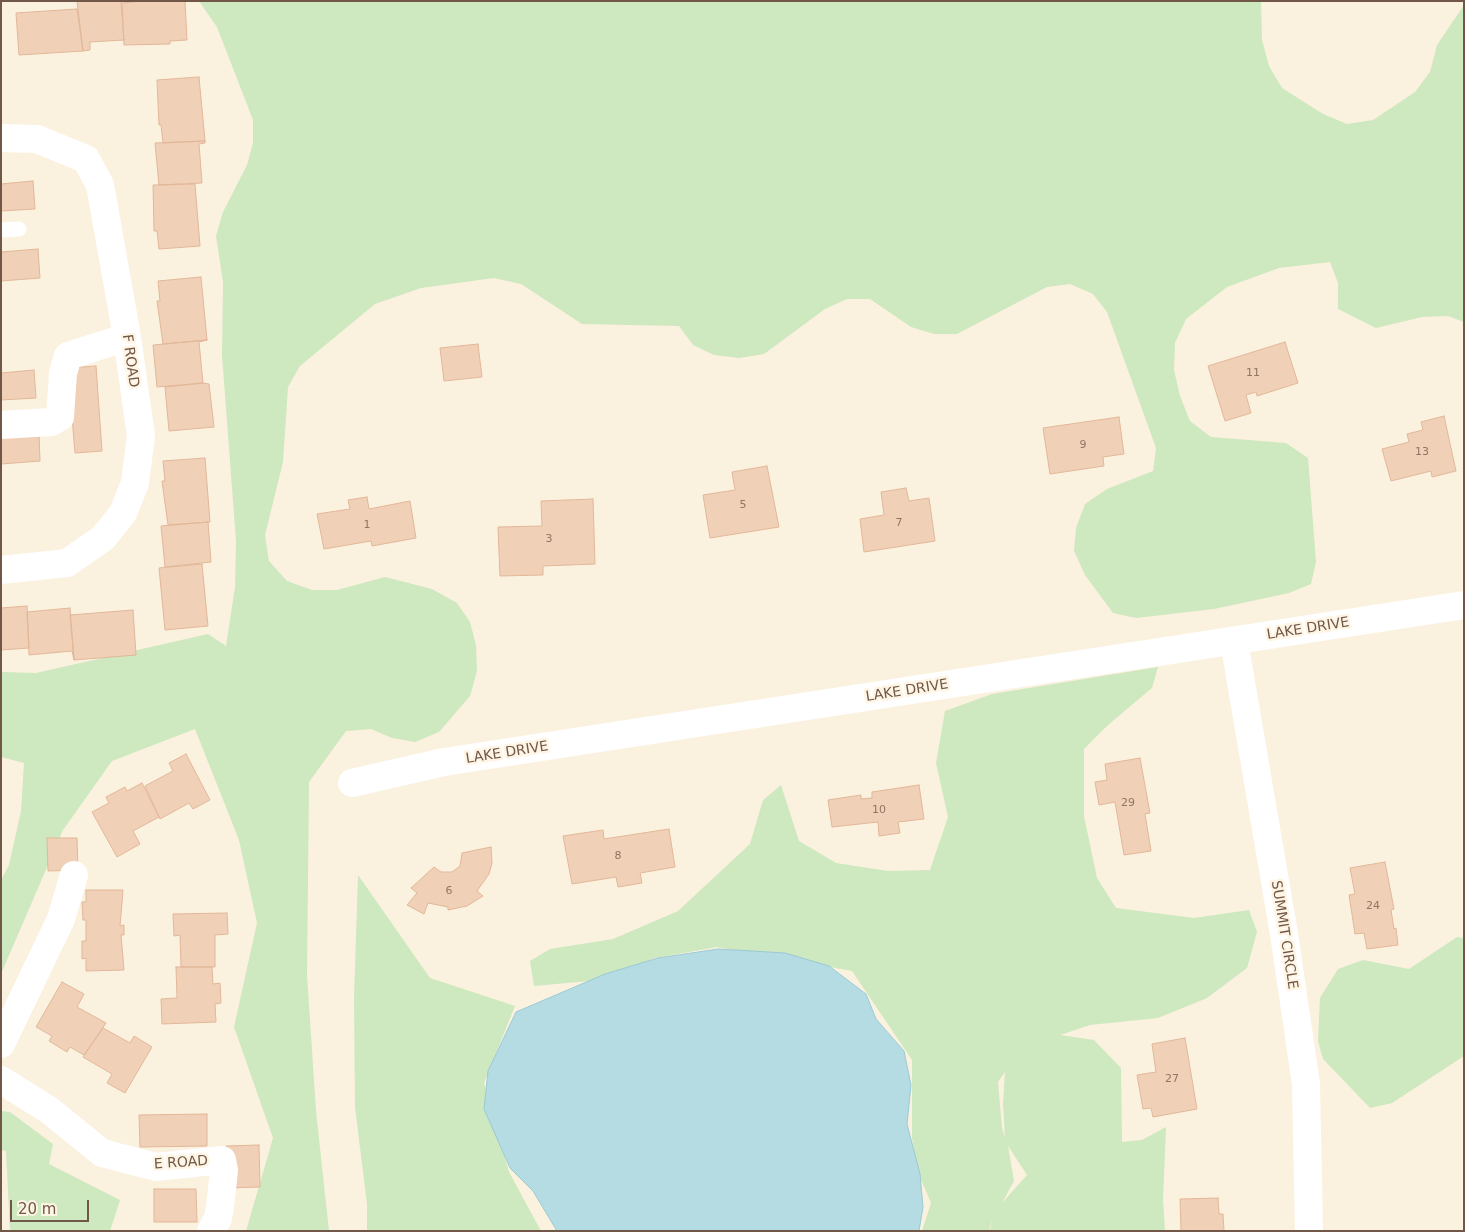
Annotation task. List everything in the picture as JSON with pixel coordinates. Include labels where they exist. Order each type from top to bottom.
[{"type":"street","name":"F ROAD","points":[[1,138],[38,139],[86,159],[100,185],[127,337],[140,436],[135,483],[123,512],[103,538],[67,563],[1,570]]},
{"type":"street","points":[[1,425],[51,422],[60,417],[64,374],[68,356],[127,337]]},
{"type":"street","name":"LAKE DRIVE","points":[[352,782],[444,762],[1464,605]]},
{"type":"street","name":"SUMMIT CIRCLE","points":[[1234,641],[1284,934],[1306,1084],[1309,1231]]},
{"type":"street","points":[[1,1044],[62,919],[74,875]]},
{"type":"street","name":"E ROAD","points":[[1,1080],[49,1110],[102,1154],[156,1168],[222,1160],[224,1170],[220,1207],[218,1218],[211,1231]]},
{"type":"lane","points":[[1,230],[19,229]]},
{"type":"green space","points":[[199,1],[1261,1],[1262,40],[1269,66],[1282,88],[1323,114],[1347,124],[1373,120],[1415,92],[1430,72],[1437,45],[1464,5],[1464,322],[1448,316],[1422,317],[1376,328],[1338,309],[1338,283],[1330,262],[1279,268],[1227,287],[1186,319],[1175,343],[1174,370],[1180,396],[1190,421],[1211,437],[1286,443],[1308,458],[1316,562],[1311,584],[1289,593],[1214,609],[1136,618],[1113,613],[1085,575],[1074,551],[1076,528],[1085,504],[1107,489],[1153,471],[1156,448],[1107,312],[1093,294],[1070,284],[1047,287],[957,334],[934,334],[911,327],[870,299],[847,299],[825,309],[764,354],[739,358],[714,355],[693,345],[679,326],[582,324],[521,284],[494,278],[421,288],[375,304],[300,366],[288,387],[283,462],[265,535],[269,561],[287,581],[312,590],[337,590],[385,577],[432,589],[457,603],[470,622],[476,645],[477,671],[470,696],[439,732],[415,742],[392,738],[371,729],[346,731],[309,782],[307,975],[316,1111],[329,1231],[246,1231],[273,1138],[234,1027],[257,923],[239,840],[195,729],[112,761],[63,830],[1,974],[1,880],[9,865],[21,811],[24,763],[1,757],[1,672],[36,673],[208,634],[226,646],[235,587],[236,541],[222,355],[223,282],[216,236],[223,212],[247,165],[253,143],[253,120],[217,27]]},
{"type":"green space","points":[[1158,667],[1152,688],[1108,725],[1084,749],[1084,816],[1097,878],[1116,908],[1194,918],[1249,910],[1257,932],[1247,968],[1207,998],[1158,1018],[1090,1025],[1060,1035],[1094,1040],[1121,1068],[1122,1142],[1142,1140],[1166,1127],[1163,1199],[1165,1231],[990,1231],[992,1220],[989,1231],[922,1231],[931,1203],[917,1170],[912,1138],[912,1060],[852,971],[717,947],[655,958],[600,980],[534,986],[530,961],[550,949],[613,939],[678,911],[750,844],[763,800],[781,785],[799,841],[836,863],[888,871],[930,870],[948,817],[936,763],[945,711],[992,694]],"holes":[[[1005,1072],[1003,1104],[1005,1137],[1002,1128],[998,1082]],[[1008,1146],[1027,1175],[1002,1203],[1014,1181]]]},
{"type":"green space","points":[[358,875],[430,978],[515,1006],[484,1083],[509,1172],[541,1231],[367,1231],[367,1204],[355,1107],[354,998]]},
{"type":"green space","points":[[1457,937],[1464,938],[1464,1056],[1392,1103],[1370,1108],[1323,1059],[1318,1041],[1320,998],[1338,969],[1363,960],[1409,969]]},
{"type":"green space","points":[[1,1111],[10,1112],[53,1144],[49,1164],[120,1200],[110,1231],[10,1231],[6,1151],[1,1150]]},
{"type":"water","points":[[718,949],[785,953],[829,966],[866,994],[876,1019],[904,1051],[911,1085],[907,1124],[920,1174],[923,1207],[919,1231],[557,1231],[533,1191],[510,1168],[484,1109],[488,1071],[516,1012],[605,974],[658,958]]},
{"type":"building","points":[[77,1],[121,1],[124,40],[90,42],[90,50],[83,51]]},
{"type":"building","points":[[185,1],[187,40],[170,41],[170,44],[124,45],[122,3]]},
{"type":"building","points":[[77,9],[83,51],[19,55],[16,13]]},
{"type":"building","points":[[199,77],[205,141],[163,143],[161,125],[159,125],[157,80]]},
{"type":"building","points":[[205,141],[205,143],[199,144],[202,183],[159,185],[155,143]]},
{"type":"building","points":[[33,181],[35,209],[1,211],[1,184]]},
{"type":"building","points":[[195,184],[200,246],[159,249],[157,231],[154,231],[153,185]]},
{"type":"building","points":[[38,249],[40,278],[1,281],[1,252]]},
{"type":"building","points":[[201,277],[207,340],[163,344],[157,301],[160,301],[158,281]]},
{"type":"building","points":[[207,340],[199,342],[203,383],[157,387],[153,345]]},
{"type":"building","points":[[1285,342],[1298,383],[1257,396],[1256,392],[1246,395],[1251,413],[1225,421],[1208,366]]},
{"type":"building","points":[[478,344],[482,377],[444,381],[440,348]]},
{"type":"building","points":[[96,366],[102,451],[75,453],[68,368]]},
{"type":"building","points":[[34,370],[36,398],[1,400],[1,373]]},
{"type":"building","points":[[209,384],[214,427],[169,431],[165,387]]},
{"type":"building","points":[[1444,416],[1456,471],[1432,477],[1431,471],[1391,481],[1382,449],[1409,442],[1407,434],[1423,430],[1421,422]]},
{"type":"building","points":[[1119,417],[1124,454],[1103,457],[1104,466],[1050,474],[1043,428]]},
{"type":"building","points":[[39,433],[40,461],[1,464],[1,436]]},
{"type":"building","points":[[205,458],[210,522],[168,525],[162,481],[165,481],[163,461]]},
{"type":"building","points":[[767,466],[779,527],[710,538],[703,495],[735,490],[732,472]]},
{"type":"building","points":[[906,488],[909,501],[929,498],[935,541],[864,552],[860,519],[884,515],[881,492]]},
{"type":"building","points":[[367,497],[369,509],[410,501],[416,538],[372,546],[371,541],[324,549],[317,514],[350,509],[348,500]]},
{"type":"building","points":[[593,499],[595,564],[543,566],[543,575],[500,576],[498,527],[542,526],[541,501]]},
{"type":"building","points":[[208,522],[211,562],[165,567],[161,526]]},
{"type":"building","points":[[202,564],[208,626],[165,630],[159,568]]},
{"type":"building","points":[[27,606],[29,648],[1,650],[1,608]]},
{"type":"building","points":[[70,608],[74,660],[72,651],[29,655],[27,612]]},
{"type":"building","points":[[133,610],[136,655],[74,660],[70,615]]},
{"type":"building","points":[[186,754],[210,800],[193,809],[189,803],[160,819],[145,786],[173,771],[169,763]]},
{"type":"building","points":[[1140,758],[1150,813],[1145,814],[1151,851],[1124,855],[1115,802],[1099,805],[1095,782],[1107,780],[1105,764]]},
{"type":"building","points":[[142,783],[159,817],[133,831],[140,844],[117,857],[92,812],[109,803],[106,797],[125,787],[127,791]]},
{"type":"building","points":[[919,785],[924,819],[898,822],[900,833],[879,836],[878,822],[832,827],[828,800],[861,795],[861,799],[872,798],[872,792]]},
{"type":"building","points":[[669,829],[675,867],[640,873],[642,883],[618,887],[616,877],[572,884],[563,836],[603,830],[604,839]]},
{"type":"building","points":[[47,838],[77,838],[78,870],[48,871]]},
{"type":"building","points":[[491,847],[492,863],[489,874],[477,891],[483,896],[467,906],[448,910],[448,907],[428,903],[424,914],[407,905],[417,893],[411,888],[434,867],[441,872],[452,872],[460,866],[462,853]]},
{"type":"building","points":[[1385,862],[1394,909],[1391,910],[1398,945],[1367,949],[1364,933],[1355,934],[1349,895],[1355,894],[1350,868]]},
{"type":"building","points":[[86,890],[123,890],[120,926],[124,925],[124,935],[121,935],[124,970],[86,971],[86,958],[82,959],[82,941],[86,941],[86,920],[83,920],[82,902],[86,902]]},
{"type":"building","points":[[227,913],[228,934],[215,935],[215,967],[181,967],[180,935],[174,936],[173,914]]},
{"type":"building","points":[[176,967],[212,967],[213,984],[220,983],[221,1003],[215,1004],[216,1022],[162,1024],[161,999],[177,998]]},
{"type":"building","points":[[62,982],[84,994],[77,1007],[106,1023],[84,1055],[70,1047],[67,1052],[49,1041],[52,1036],[36,1027]]},
{"type":"building","points":[[103,1028],[130,1043],[134,1036],[152,1047],[125,1093],[107,1083],[112,1074],[83,1057]]},
{"type":"building","points":[[1185,1038],[1197,1109],[1153,1117],[1151,1108],[1143,1109],[1137,1075],[1156,1072],[1152,1044]]},
{"type":"building","points":[[207,1114],[207,1146],[140,1147],[139,1115]]},
{"type":"building","points":[[259,1145],[260,1187],[226,1188],[226,1146]]},
{"type":"building","points":[[154,1189],[196,1189],[197,1222],[154,1222]]},
{"type":"building","points":[[1218,1198],[1219,1214],[1223,1214],[1224,1231],[1181,1231],[1180,1199]]}]
